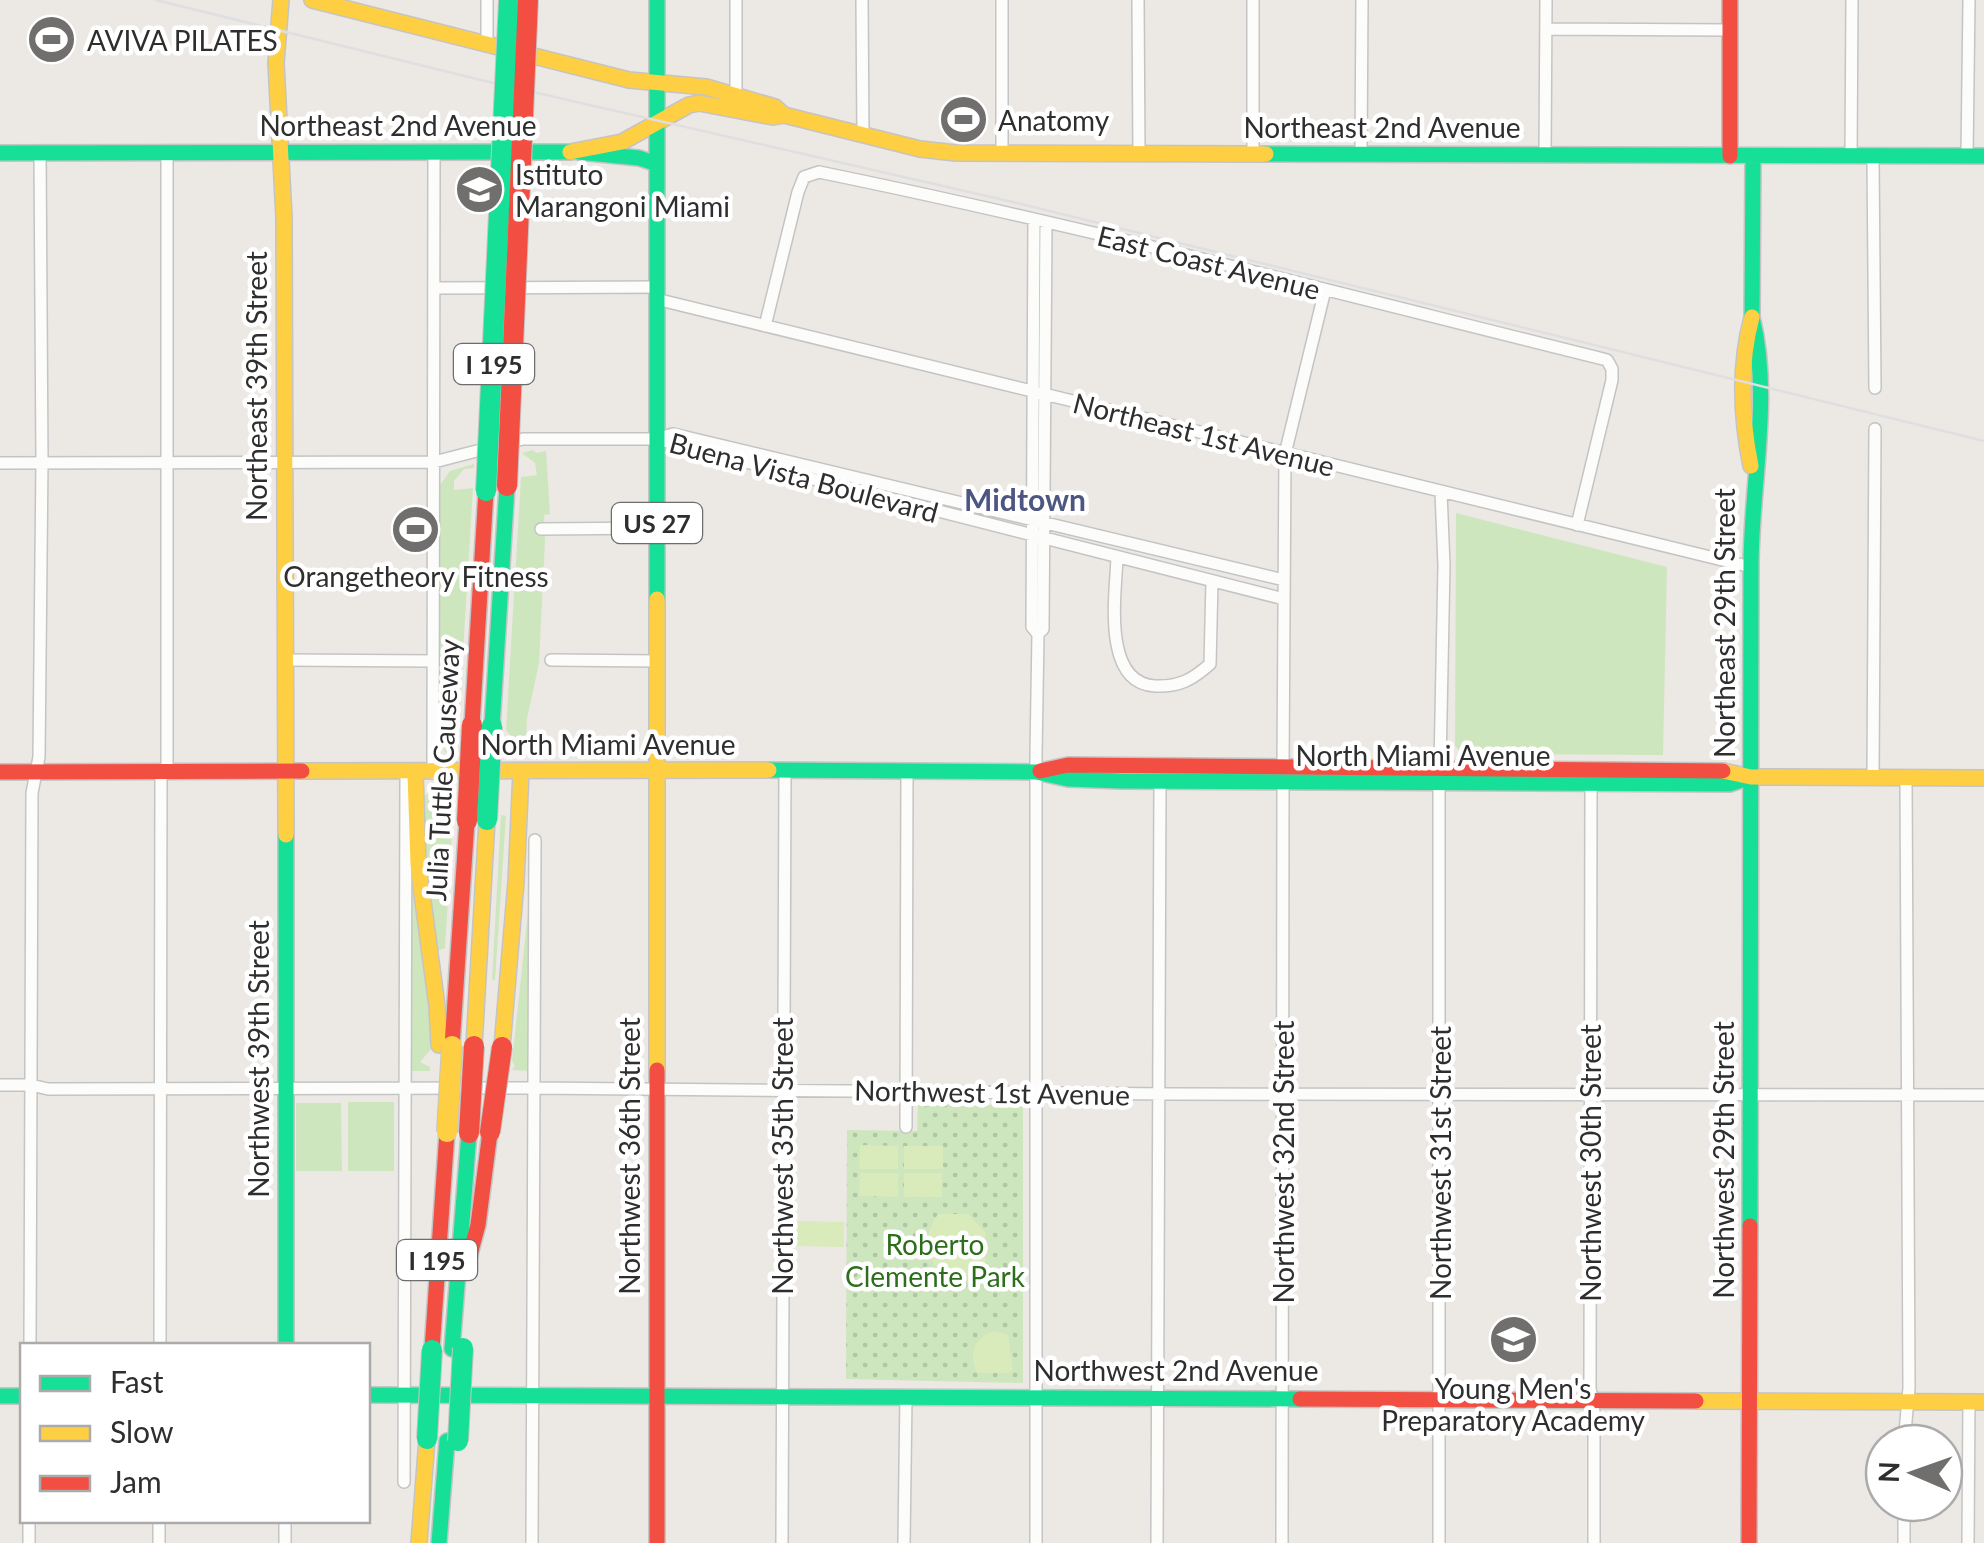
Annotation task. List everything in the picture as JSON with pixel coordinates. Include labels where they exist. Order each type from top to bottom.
[{"type":"main road","name":"Northeast 39th Street","points":[[281,0],[276,130],[285,301],[284,772]]},
{"type":"main road","name":"Northeast 2nd Avenue","points":[[312,0],[629,80],[706,87],[775,107],[784,116]]},
{"type":"main road","name":"Julia Tuttle Causeway","points":[[496,489],[509,0]]},
{"type":"main road","name":"Julia Tuttle Causeway","points":[[419,1543],[444,1440],[449,1349],[444,1132],[476,820],[528,0]]},
{"type":"main road","name":"US 27","points":[[656,0],[657,769]]},
{"type":"main road","points":[[1730,0],[1730,156]]},
{"type":"main road","name":"Northeast 2nd Avenue","points":[[0,153],[578,152],[622,142],[700,102],[784,116],[930,151],[1976,156]]},
{"type":"main road","points":[[578,152],[639,158],[657,164]]},
{"type":"main road","name":"Northeast 29th Street","points":[[1751,777],[1752,469],[1746,442],[1745,383],[1746,334],[1752,317],[1753,157]]},
{"type":"main road","name":"North Miami Avenue","points":[[0,772],[1036,772],[1068,765],[1283,774],[1509,775],[1552,767],[1730,771],[1751,777],[1984,778]]},
{"type":"main road","name":"Northwest 36th Street","points":[[657,769],[657,1543]]},
{"type":"main road","name":"Northwest 39th Street","points":[[284,772],[286,1343]]},
{"type":"main road","points":[[439,1543],[460,1223],[502,1047],[522,772]]},
{"type":"main road","name":"North Miami Avenue","points":[[1036,772],[1068,780],[1120,781],[1283,774],[1308,782],[1440,774],[1591,783],[1730,784],[1751,777]]},
{"type":"main road","points":[[418,773],[418,864],[438,1006],[455,1046]]},
{"type":"main road","points":[[1120,781],[1148,773],[1283,774]]},
{"type":"main road","name":"Northwest 29th Street","points":[[1749,1543],[1751,777]]},
{"type":"main road","name":"Julia Tuttle Causeway","points":[[455,1046],[480,1132]]},
{"type":"main road","points":[[449,1349],[466,1269],[480,1132]]},
{"type":"main road","name":"Northwest 2nd Avenue","points":[[370,1395],[1976,1401]]},
{"type":"main road","points":[[444,1440],[452,1543]]},
{"type":"street","points":[[487,0],[487,43]]},
{"type":"street","points":[[736,0],[736,96]]},
{"type":"street","points":[[862,0],[863,136]]},
{"type":"street","points":[[1002,0],[1002,153]]},
{"type":"street","points":[[1138,0],[1139,153]]},
{"type":"street","points":[[1253,0],[1253,154]]},
{"type":"street","points":[[1361,154],[1362,0]]},
{"type":"street","points":[[1545,155],[1546,0]]},
{"type":"street","points":[[1850,157],[1852,0]]},
{"type":"street","points":[[1969,0],[1976,156]]},
{"type":"street","points":[[1546,29],[1730,30]]},
{"type":"street","points":[[30,1343],[32,809],[42,460],[40,152]]},
{"type":"street","points":[[404,1482],[404,1088],[418,773],[434,661],[434,152]]},
{"type":"street","points":[[160,1343],[166,153]]},
{"type":"street","points":[[1873,157],[1875,388]]},
{"type":"street","name":"East Coast Avenue","points":[[766,326],[798,192],[804,177],[819,172],[924,193],[1326,290],[1606,360],[1612,369],[1612,380],[1578,525]]},
{"type":"street","points":[[1036,1543],[1036,772],[1038,634],[1043,629],[1038,537],[1040,220]]},
{"type":"street","name":"Northeast 1st Avenue","points":[[434,288],[656,293],[766,326],[1752,567]]},
{"type":"street","name":"Northwest 32nd Street","points":[[1282,1543],[1285,454],[1326,290]]},
{"type":"street","points":[[1873,778],[1875,428]]},
{"type":"street","name":"Buena Vista Boulevard","points":[[656,439],[673,434],[1284,580]]},
{"type":"street","points":[[0,463],[434,462],[523,439],[656,439]]},
{"type":"street","name":"Buena Vista Boulevard","points":[[656,439],[1284,599]]},
{"type":"street","name":"Northwest 31st Street","points":[[1439,1543],[1444,580],[1441,492]]},
{"type":"street","points":[[541,528],[656,528]]},
{"type":"street","points":[[1117,557],[1117,652],[1133,676],[1147,686],[1174,686],[1193,679],[1210,664],[1212,582]]},
{"type":"street","points":[[285,660],[434,661]]},
{"type":"street","points":[[551,660],[657,660]]},
{"type":"street","name":"Northwest 35th Street","points":[[782,1543],[785,770]]},
{"type":"street","points":[[906,1127],[907,771]]},
{"type":"street","points":[[1905,1423],[1906,778]]},
{"type":"street","points":[[1157,1543],[1160,781]]},
{"type":"street","name":"Northwest 30th Street","points":[[1591,783],[1594,1543]]},
{"type":"street","points":[[532,1543],[535,840]]},
{"type":"street","name":"Northwest 1st Avenue","points":[[0,1085],[48,1089],[1984,1094]]},
{"type":"street","points":[[904,1543],[906,1396]]},
{"type":"street","points":[[1968,1543],[1976,1401]]},
{"type":"green space","points":[[546,451],[550,514],[544,515],[539,663],[527,719],[525,753],[509,752],[518,746],[506,730],[521,477],[537,475],[535,463],[522,453]]},
{"type":"green space","points":[[474,464],[474,468],[464,469],[454,481],[454,490],[473,488],[458,735],[447,746],[456,753],[445,752],[440,739],[440,485],[450,471]]},
{"type":"green space","points":[[1456,513],[1667,567],[1663,755],[1462,754],[1455,746]]},
{"type":"green space","points":[[455,794],[441,802],[453,817],[445,948],[435,952],[423,870],[423,795]]},
{"type":"green space","points":[[501,815],[506,816],[492,980]]},
{"type":"green space","points":[[409,827],[426,967],[431,1049],[420,1062],[430,1071],[409,1071]]},
{"type":"green space","points":[[530,894],[529,1071],[512,1070],[512,1061]]},
{"type":"green space","points":[[348,1102],[394,1102],[394,1171],[348,1171]]},
{"type":"green space","points":[[296,1103],[341,1103],[342,1171],[296,1171]]},
{"type":"green space","name":"Roberto Clemente Park","points":[[918,1104],[1023,1105],[1023,1383],[846,1379],[847,1130],[917,1131]]},
{"type":"green space","points":[[860,1145],[898,1146],[898,1169],[859,1169]]},
{"type":"green space","points":[[904,1146],[943,1146],[943,1169],[904,1169]]},
{"type":"green space","points":[[860,1173],[898,1173],[898,1197],[859,1196]]},
{"type":"green space","points":[[904,1173],[942,1173],[942,1197],[904,1197]]},
{"type":"green space","points":[[938,1214],[968,1214],[986,1233],[985,1264],[980,1269],[965,1276],[941,1274],[928,1245]]},
{"type":"green space","points":[[795,1221],[844,1222],[844,1247],[795,1246]]},
{"type":"green space","points":[[994,1331],[1008,1335],[1013,1370],[977,1373],[975,1347]]},
{"type":"railway","points":[[156,0],[485,81],[1017,203],[1984,441]]},
{"type":"traffic: fast","points":[[486,491],[509,0]]},
{"type":"traffic: fast","points":[[657,0],[657,599]]},
{"type":"traffic: fast","points":[[0,153],[570,152]]},
{"type":"traffic: fast","points":[[578,152],[639,158],[657,164]]},
{"type":"traffic: fast","points":[[1266,154],[1984,156]]},
{"type":"traffic: fast","points":[[1750,1226],[1751,566],[1760,409],[1758,347],[1752,317],[1753,157]]},
{"type":"traffic: fast","points":[[492,726],[507,486]]},
{"type":"traffic: fast","points":[[487,820],[492,726]]},
{"type":"traffic: fast","points":[[769,770],[1036,772],[1068,779],[1121,781],[1730,784],[1751,777]]},
{"type":"traffic: fast","points":[[286,835],[286,1343]]},
{"type":"traffic: fast","points":[[452,1349],[469,1133]]},
{"type":"traffic: fast","points":[[458,1441],[463,1348]]},
{"type":"traffic: fast","points":[[427,1439],[432,1350]]},
{"type":"traffic: fast","points":[[370,1395],[1300,1399]]},
{"type":"traffic: fast","points":[[0,1396],[20,1396]]},
{"type":"traffic: fast","points":[[439,1543],[447,1441]]},
{"type":"traffic: slow","points":[[281,0],[276,63],[284,218],[286,835]]},
{"type":"traffic: slow","points":[[312,0],[629,80],[706,87],[775,107],[784,115]]},
{"type":"traffic: slow","points":[[570,152],[622,142],[699,103],[773,117],[784,115],[920,149],[956,153],[1266,154]]},
{"type":"traffic: slow","points":[[1751,466],[1743,392],[1752,317]]},
{"type":"traffic: slow","points":[[657,599],[657,1070]]},
{"type":"traffic: slow","points":[[302,771],[769,770]]},
{"type":"traffic: slow","points":[[1723,771],[1751,777],[1984,778]]},
{"type":"traffic: slow","points":[[502,1047],[521,772]]},
{"type":"traffic: slow","points":[[415,773],[418,864],[439,1045]]},
{"type":"traffic: slow","points":[[474,1046],[487,820]]},
{"type":"traffic: slow","points":[[447,1132],[452,1046]]},
{"type":"traffic: slow","points":[[1696,1401],[1984,1402]]},
{"type":"traffic: slow","points":[[419,1543],[427,1439]]},
{"type":"traffic: jam","points":[[507,486],[528,0]]},
{"type":"traffic: jam","points":[[1730,0],[1730,156]]},
{"type":"traffic: jam","points":[[472,725],[486,491]]},
{"type":"traffic: jam","points":[[467,821],[472,725]]},
{"type":"traffic: jam","points":[[1040,771],[1068,765],[1723,771]]},
{"type":"traffic: jam","points":[[0,772],[302,771]]},
{"type":"traffic: jam","points":[[452,1046],[467,821]]},
{"type":"traffic: jam","points":[[469,1133],[474,1046]]},
{"type":"traffic: jam","points":[[490,1132],[502,1047]]},
{"type":"traffic: jam","points":[[657,1070],[657,1543]]},
{"type":"traffic: jam","points":[[432,1350],[447,1132]]},
{"type":"traffic: jam","points":[[466,1269],[478,1225],[490,1132]]},
{"type":"traffic: jam","points":[[1749,1543],[1750,1226]]},
{"type":"traffic: jam","points":[[1300,1399],[1696,1401]]},
{"type":"place","name":"AVIVA PILATES","points":[[52,40]]},
{"type":"place","name":"Anatomy","points":[[963,120]]},
{"type":"place","name":"Istituto Marangoni Miami","points":[[480,190]]},
{"type":"place","name":"Orangetheory Fitness","points":[[416,529]]},
{"type":"place","name":"Young Men's Preparatory Academy","points":[[1513,1340]]},
{"type":"district","name":"Midtown","points":[[1025,499]]}]
